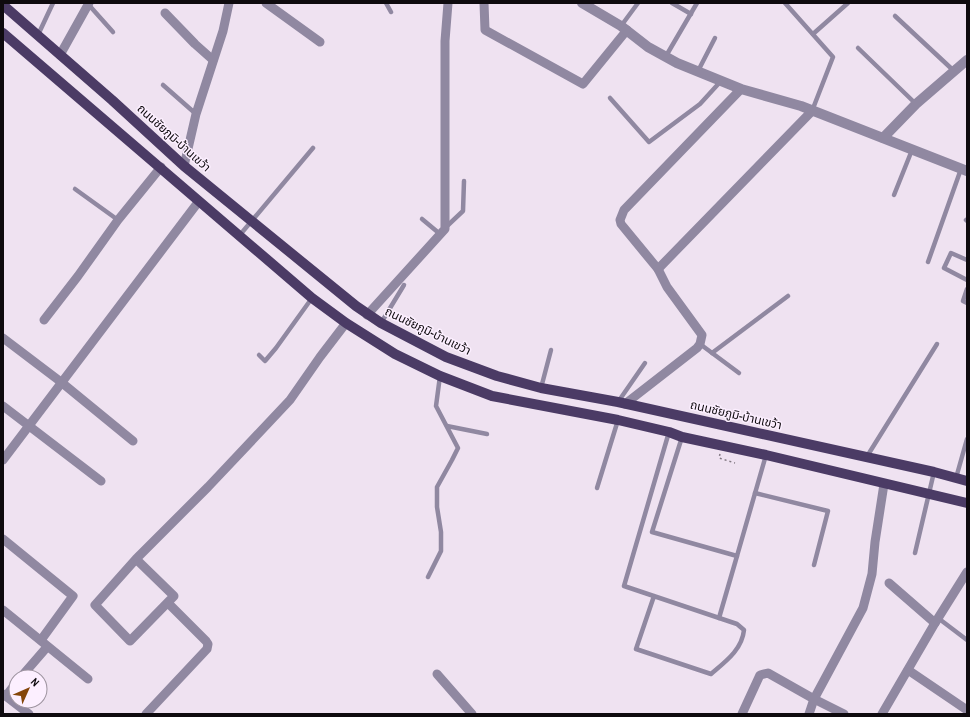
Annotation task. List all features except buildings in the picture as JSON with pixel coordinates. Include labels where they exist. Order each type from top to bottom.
[{"type":"main road","name":"ถนนชัยภูมิ-บ้านเขว้า","points":[[3,5],[184,166],[367,315],[446,357],[497,376],[541,388],[622,403],[934,472],[967,481]]},
{"type":"main road","points":[[3,32],[312,298],[346,323],[395,354],[440,376],[492,396],[618,420],[669,432],[682,437],[766,455],[967,503]]},
{"type":"street","points":[[184,166],[196,114],[223,31],[229,3]]},
{"type":"street","points":[[266,3],[320,42]]},
{"type":"street","points":[[367,315],[442,231],[445,42],[448,3]]},
{"type":"street","points":[[484,3],[485,30],[583,84],[624,28]]},
{"type":"street","points":[[582,3],[624,28],[648,47],[676,63],[740,89],[801,106],[964,170]]},
{"type":"street","points":[[60,55],[88,4]]},
{"type":"street","points":[[165,14],[213,60]]},
{"type":"street","points":[[884,138],[916,104],[967,60]]},
{"type":"street","points":[[622,403],[700,344],[702,335],[668,287],[658,269],[621,224],[621,216],[624,210],[740,89]]},
{"type":"street","points":[[658,269],[812,111]]},
{"type":"street","points":[[44,320],[118,220],[161,167]]},
{"type":"street","points":[[3,460],[199,201]]},
{"type":"street","points":[[136,559],[174,596],[130,641],[95,605],[136,559],[208,487],[290,400],[346,323]]},
{"type":"street","points":[[3,338],[61,382],[133,441]]},
{"type":"street","points":[[3,406],[101,481]]},
{"type":"street","points":[[809,714],[814,699],[863,608],[872,574],[875,542],[884,484]]},
{"type":"street","points":[[3,539],[73,596],[26,669]]},
{"type":"street","points":[[882,714],[936,620],[967,572]]},
{"type":"street","points":[[888,582],[936,620]]},
{"type":"street","points":[[146,714],[207,649],[208,644],[168,603]]},
{"type":"street","points":[[3,610],[88,679]]},
{"type":"street","points":[[908,670],[967,710]]},
{"type":"street","points":[[742,714],[760,675],[764,673],[768,673],[844,714]]},
{"type":"street","points":[[437,674],[472,714]]},
{"type":"street","points":[[4,695],[29,714]]},
{"type":"lane","points":[[38,35],[53,3]]},
{"type":"lane","points":[[386,3],[391,12]]},
{"type":"lane","points":[[624,28],[638,3]]},
{"type":"lane","points":[[672,3],[691,14]]},
{"type":"lane","points":[[666,56],[697,3]]},
{"type":"lane","points":[[785,3],[833,57],[812,111]]},
{"type":"lane","points":[[813,34],[848,3]]},
{"type":"lane","points":[[88,4],[113,32]]},
{"type":"lane","points":[[895,16],[954,71]]},
{"type":"lane","points":[[698,71],[715,38]]},
{"type":"lane","points":[[858,48],[916,104]]},
{"type":"lane","points":[[610,98],[649,142],[700,104],[721,80]]},
{"type":"lane","points":[[163,85],[196,114]]},
{"type":"lane","points":[[239,236],[313,148]]},
{"type":"lane","points":[[894,195],[912,150]]},
{"type":"lane","points":[[928,262],[964,170]]},
{"type":"lane","points":[[422,219],[442,231],[463,211],[464,181]]},
{"type":"lane","points":[[75,189],[118,220]]},
{"type":"lane","points":[[967,260],[951,253],[944,268],[967,280]]},
{"type":"lane","points":[[381,323],[404,286]]},
{"type":"lane","points":[[967,289],[963,301],[967,303]]},
{"type":"lane","points":[[712,353],[788,296]]},
{"type":"lane","points":[[259,355],[265,361],[312,298]]},
{"type":"lane","points":[[700,344],[739,373]]},
{"type":"lane","points":[[866,458],[937,344]]},
{"type":"lane","points":[[541,388],[550,350]]},
{"type":"lane","points":[[622,403],[645,363]]},
{"type":"lane","points":[[428,577],[441,551],[437,487],[458,448],[436,406],[440,376]]},
{"type":"lane","points":[[597,488],[618,420]]},
{"type":"lane","points":[[446,426],[487,434]]},
{"type":"lane","points":[[654,596],[636,648],[711,674],[735,653],[743,637],[744,630],[737,624],[654,596],[624,586],[669,432]]},
{"type":"lane","points":[[682,437],[652,532],[737,556]]},
{"type":"lane","points":[[956,478],[967,439]]},
{"type":"lane","points":[[719,618],[766,455]]},
{"type":"lane","points":[[915,553],[934,472]]},
{"type":"lane","points":[[755,493],[828,511],[814,565]]},
{"type":"lane","points":[[936,620],[967,640]]},
{"type":"path","points":[[720,410],[732,412]]},
{"type":"path","points":[[719,458],[735,463]]}]
